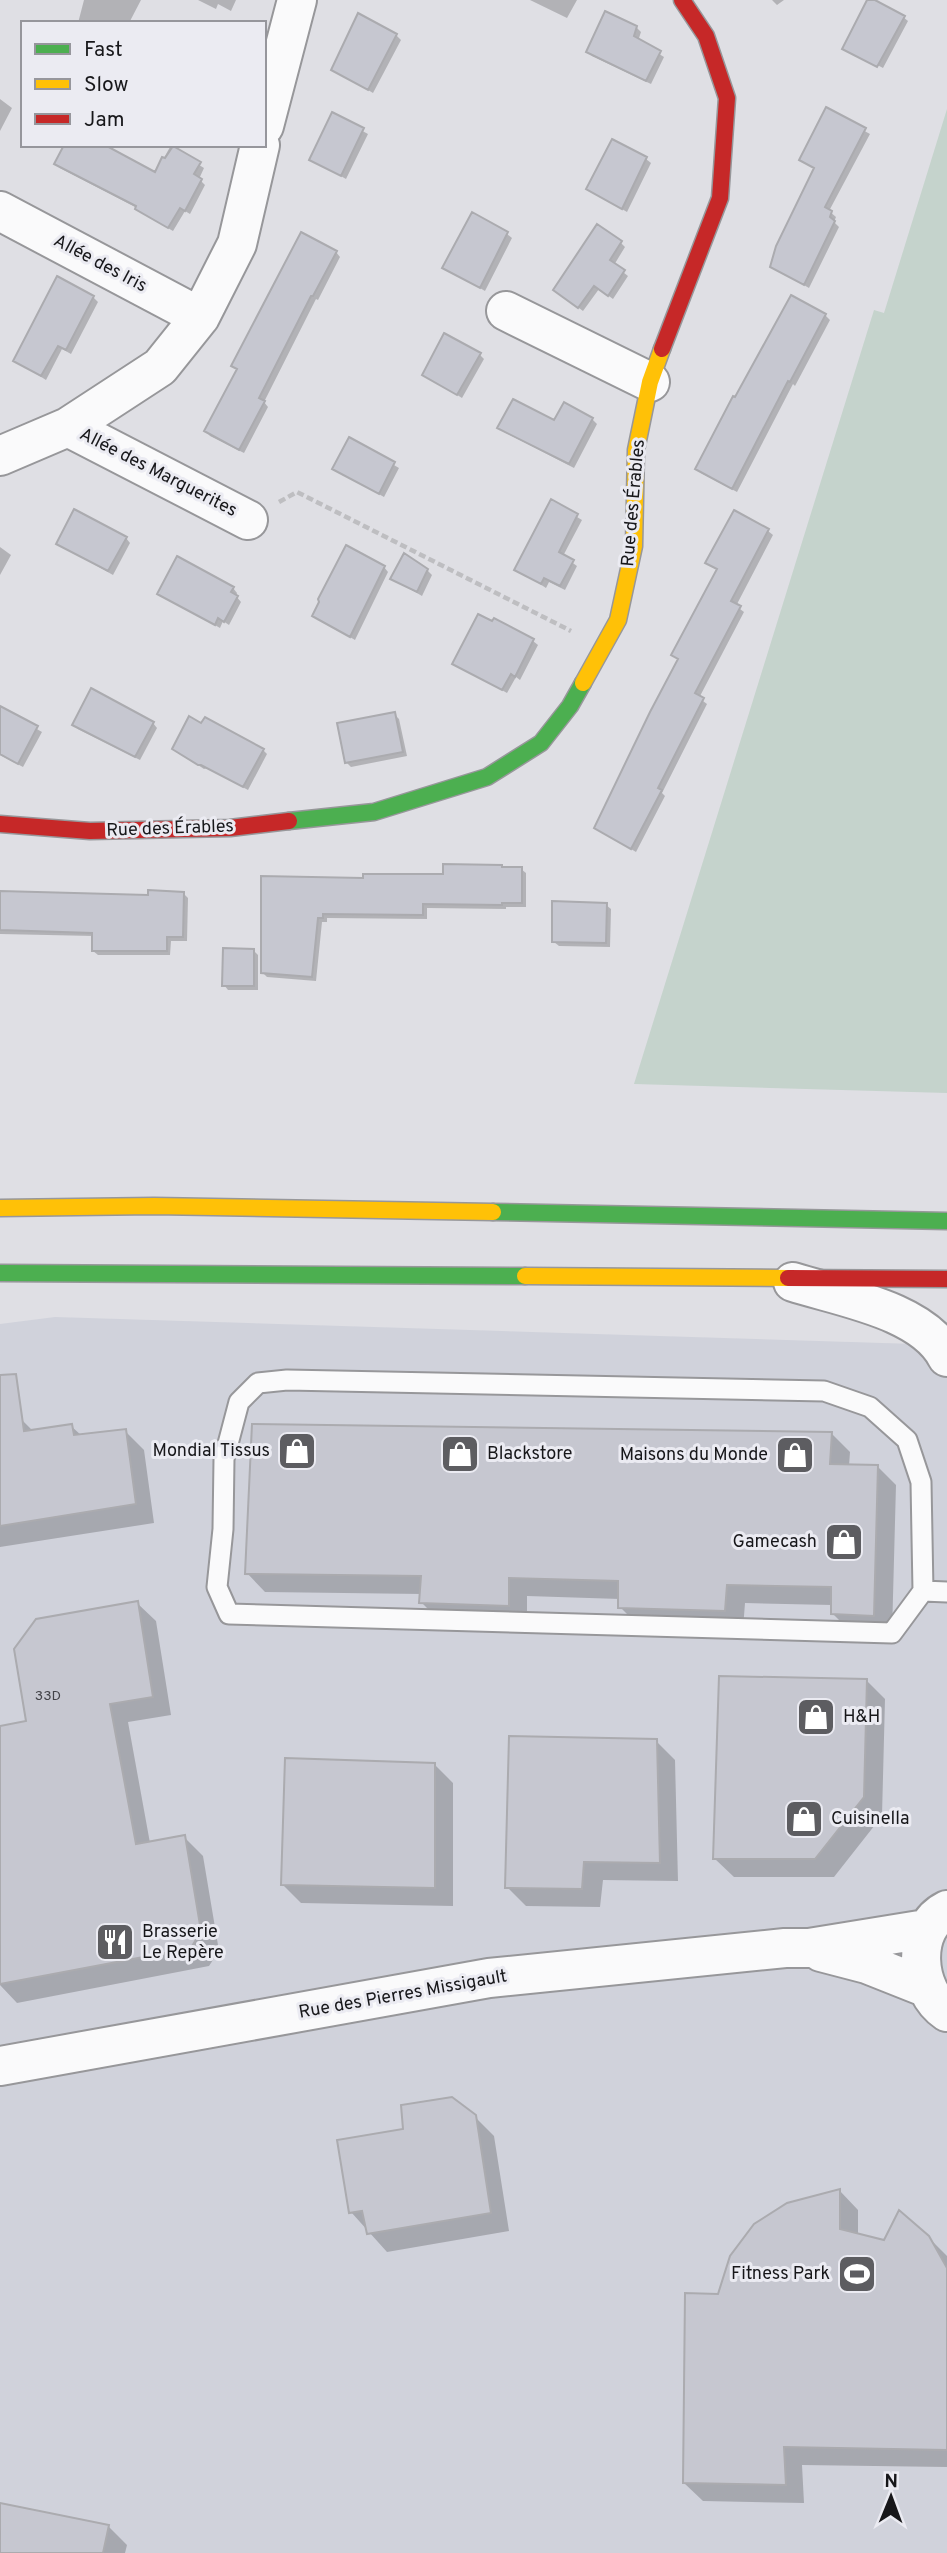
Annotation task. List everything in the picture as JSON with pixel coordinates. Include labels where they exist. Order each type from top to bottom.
[{"type":"main road","name":"Rue des Érables","points":[[0,824],[90,831],[230,828],[373,812],[486,777],[541,743],[570,706],[618,620],[634,546],[636,450],[650,382],[720,198],[727,98],[706,36],[682,0]]},
{"type":"main road","points":[[0,1208],[154,1206],[947,1221]]},
{"type":"main road","points":[[0,1273],[947,1279]]},
{"type":"street","points":[[266,118],[297,0]]},
{"type":"street","points":[[0,456],[68,427],[160,367],[200,317],[237,244],[260,147]]},
{"type":"street","name":"Allée des Iris","points":[[0,211],[200,317]]},
{"type":"street","points":[[506,311],[650,382]]},
{"type":"street","name":"Allée des Marguerites","points":[[68,427],[248,520]]},
{"type":"street","points":[[775,1276],[895,1312],[940,1343],[947,1357]]},
{"type":"street","points":[[936,2000],[921,1956],[937,1919]]},
{"type":"street","name":"Rue des Pierres Missigault","points":[[0,2066],[489,1978],[785,1948],[809,1948],[937,1919]]},
{"type":"street","name":"Rue des Pierres Missigault","points":[[809,1948],[867,1964],[936,2000]]},
{"type":"lane","points":[[301,1380],[824,1391],[870,1407],[907,1440],[921,1482],[923,1591],[892,1633],[229,1614],[217,1587],[223,1528],[224,1459],[239,1402],[258,1383],[301,1380]]},
{"type":"lane","points":[[923,1591],[947,1592]]},
{"type":"path","points":[[248,520],[297,492],[603,647]]},
{"type":"shaded area","points":[[947,109],[947,1093],[634,1084],[874,310],[884,313]]},
{"type":"shaded area","points":[[55,1317],[947,1345],[947,2553],[0,2553],[0,1324]]},
{"type":"building","points":[[867,0],[875,0],[905,16],[877,67],[842,49]]},
{"type":"building","points":[[605,11],[637,26],[634,36],[661,51],[646,81],[586,52]]},
{"type":"building","points":[[358,13],[397,34],[368,90],[331,70]]},
{"type":"building","points":[[826,107],[866,128],[825,207],[832,211],[830,217],[835,221],[804,285],[770,267],[776,246],[814,168],[799,160]]},
{"type":"building","points":[[332,112],[364,128],[341,176],[309,160]]},
{"type":"building","points":[[612,139],[647,157],[622,209],[586,189]]},
{"type":"building","points":[[63,147],[109,147],[155,172],[162,157],[165,158],[175,147],[201,162],[194,174],[202,179],[185,211],[180,208],[168,228],[135,209],[136,206],[54,164]]},
{"type":"building","points":[[472,212],[508,232],[480,288],[442,268]]},
{"type":"building","points":[[597,224],[622,241],[610,260],[625,270],[608,296],[594,286],[578,308],[553,290]]},
{"type":"building","points":[[301,232],[337,251],[259,398],[265,401],[239,450],[204,431],[237,369],[231,366]]},
{"type":"building","points":[[57,276],[94,296],[66,350],[58,346],[41,376],[13,361]]},
{"type":"building","points":[[791,295],[826,314],[732,489],[695,469]]},
{"type":"building","points":[[444,333],[481,353],[457,395],[422,375]]},
{"type":"building","points":[[513,399],[554,420],[564,402],[593,418],[569,464],[497,428]]},
{"type":"building","points":[[349,437],[395,462],[379,494],[332,469]]},
{"type":"building","points":[[551,499],[578,514],[559,552],[574,560],[560,586],[544,578],[541,584],[514,570]]},
{"type":"building","points":[[74,509],[127,537],[108,571],[56,544]]},
{"type":"building","points":[[734,510],[769,529],[731,601],[741,606],[695,693],[704,698],[658,788],[662,790],[631,849],[594,828],[678,659],[671,655],[717,569],[705,563]]},
{"type":"building","points":[[346,545],[385,566],[350,637],[312,616]]},
{"type":"building","points":[[404,553],[428,569],[417,592],[390,579]]},
{"type":"building","points":[[177,556],[234,587],[231,592],[238,596],[224,622],[218,618],[215,625],[157,594]]},
{"type":"building","points":[[478,614],[492,621],[494,618],[534,639],[515,677],[511,674],[502,690],[452,664]]},
{"type":"building","points":[[91,688],[154,722],[135,757],[72,725]]},
{"type":"building","points":[[0,706],[38,726],[18,764],[0,754]]},
{"type":"building","points":[[395,712],[403,752],[345,763],[337,723]]},
{"type":"building","points":[[189,716],[201,723],[205,717],[264,749],[243,787],[172,749]]},
{"type":"building","points":[[443,864],[522,867],[522,903],[423,904],[423,915],[323,914],[323,918],[318,918],[312,977],[261,973],[261,876],[363,878],[363,874],[443,874]]},
{"type":"building","points":[[148,890],[184,892],[183,937],[167,937],[167,951],[92,951],[92,933],[0,930],[0,891],[148,895]]},
{"type":"building","points":[[552,901],[607,903],[606,943],[552,942]]},
{"type":"building","points":[[223,948],[254,949],[254,986],[222,986]]},
{"type":"building","points":[[16,1374],[24,1431],[72,1424],[74,1435],[126,1429],[136,1504],[0,1526],[0,1375]]},
{"type":"building","points":[[252,1424],[832,1432],[830,1464],[878,1465],[874,1616],[831,1614],[831,1587],[727,1585],[725,1611],[618,1608],[618,1581],[509,1578],[509,1606],[419,1603],[421,1576],[245,1574]]},
{"type":"building","points":[[138,1601],[153,1697],[110,1704],[136,1844],[185,1835],[201,1931],[191,1948],[0,1984],[0,1726],[26,1721],[14,1649],[36,1619]]},
{"type":"building","points":[[719,1676],[867,1679],[864,1797],[815,1859],[713,1859]]},
{"type":"building","points":[[509,1736],[657,1739],[660,1863],[584,1862],[582,1889],[505,1888]]},
{"type":"building","points":[[285,1758],[435,1763],[435,1888],[281,1885]]},
{"type":"building","points":[[452,2097],[476,2115],[491,2213],[367,2234],[362,2211],[349,2213],[337,2140],[403,2129],[401,2105]]},
{"type":"building","points":[[840,2189],[840,2229],[884,2240],[899,2210],[929,2236],[947,2268],[947,2450],[784,2447],[786,2485],[683,2483],[685,2293],[718,2294],[730,2256],[754,2224],[787,2203]]},
{"type":"building","points":[[0,2503],[109,2525],[103,2553],[0,2553]]},
{"type":"traffic: fast","points":[[289,821],[374,812],[487,777],[541,743],[570,706],[583,683]]},
{"type":"traffic: fast","points":[[493,1212],[947,1221]]},
{"type":"traffic: fast","points":[[0,1273],[525,1276]]},
{"type":"traffic: slow","points":[[583,683],[618,620],[634,546],[636,450],[650,382],[662,349]]},
{"type":"traffic: slow","points":[[0,1208],[154,1206],[493,1212]]},
{"type":"traffic: slow","points":[[525,1276],[788,1278]]},
{"type":"traffic: jam","points":[[662,349],[720,198],[727,98],[706,36],[682,0]]},
{"type":"traffic: jam","points":[[0,824],[90,831],[230,828],[289,821]]},
{"type":"traffic: jam","points":[[788,1278],[947,1279]]},
{"type":"place","name":"Mondial Tissus","points":[[297,1451]]},
{"type":"place","name":"Blackstore","points":[[460,1454]]},
{"type":"place","name":"Maisons du Monde","points":[[795,1455]]},
{"type":"place","name":"Gamecash","points":[[844,1542]]},
{"type":"place","name":"H&H","points":[[816,1717]]},
{"type":"place","name":"Cuisinella","points":[[804,1819]]},
{"type":"place","name":"Brasserie Le Repère","points":[[115,1942]]},
{"type":"place","name":"Fitness Park","points":[[857,2274]]}]
